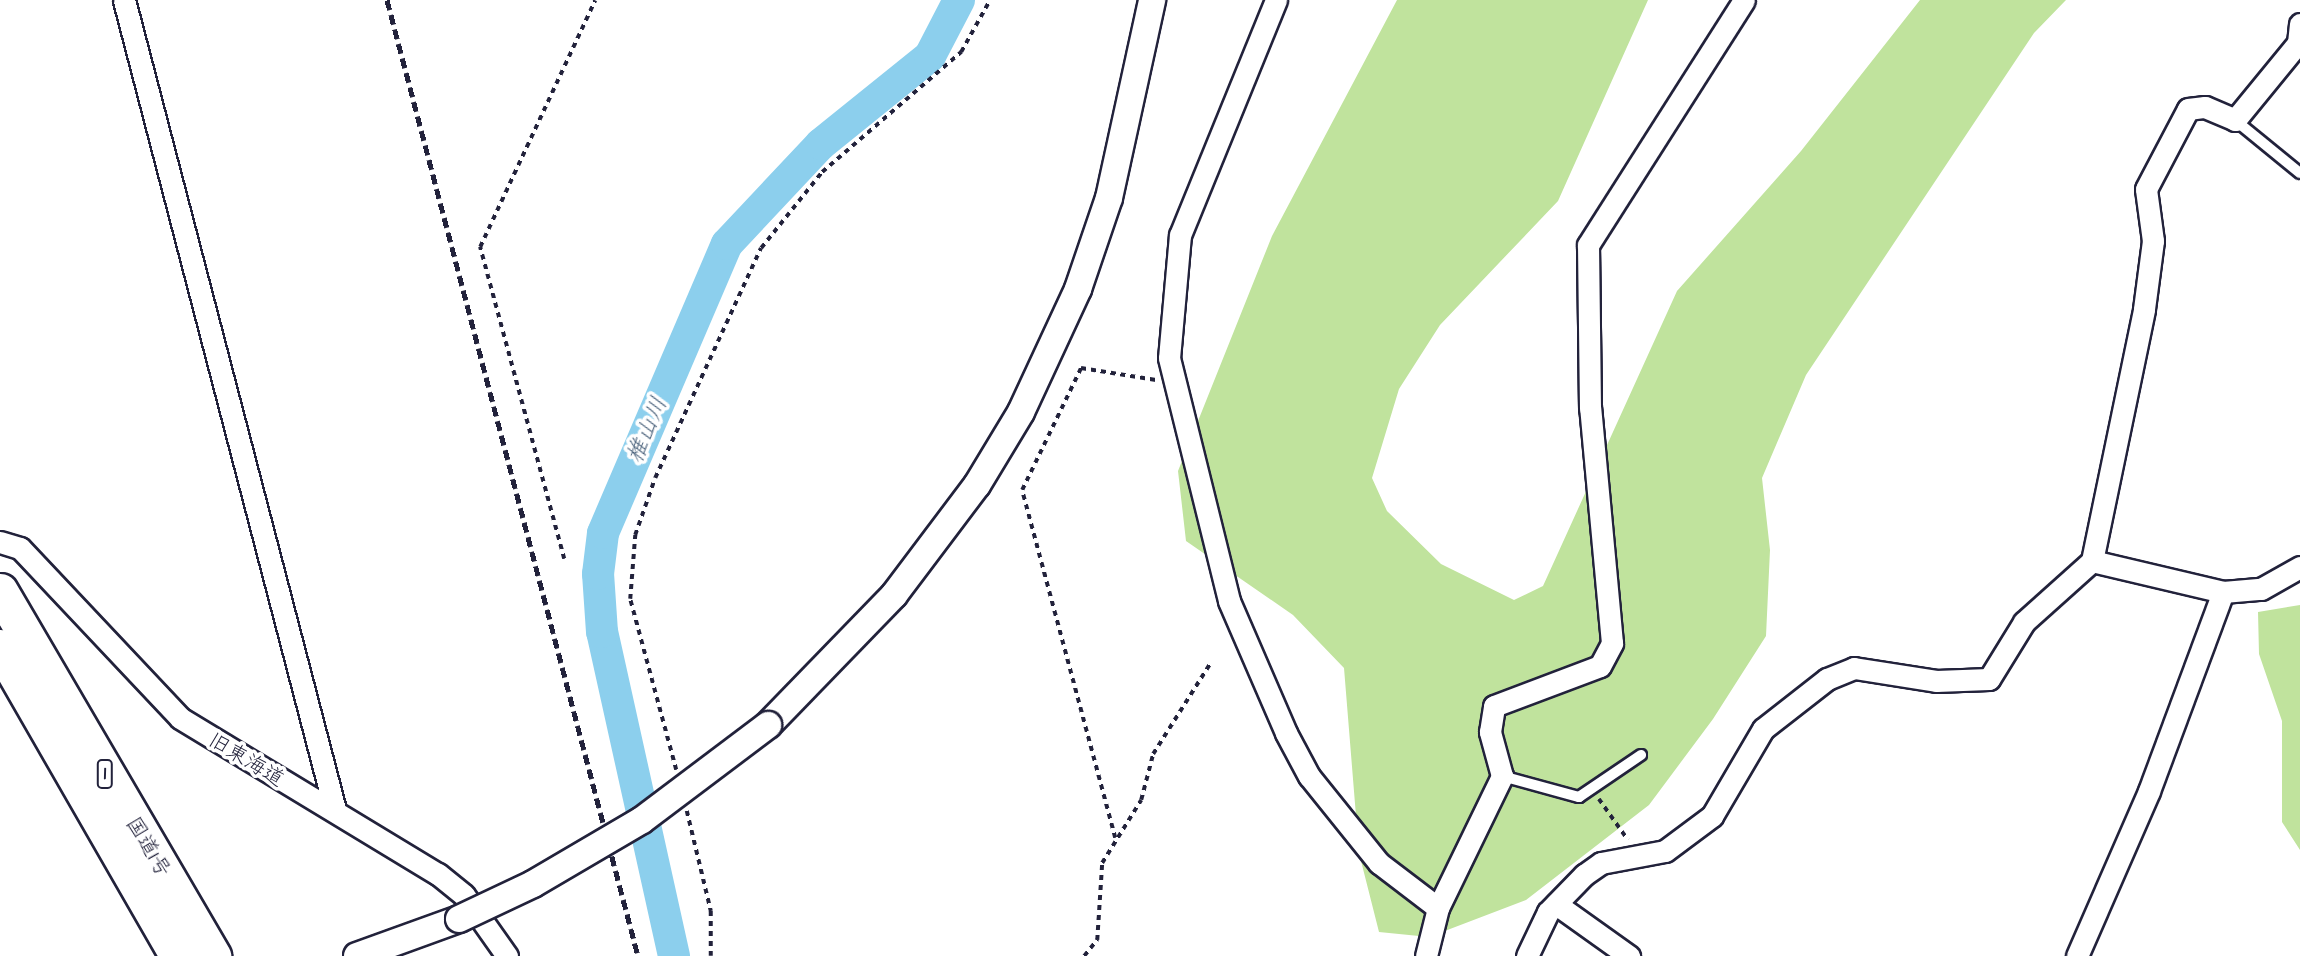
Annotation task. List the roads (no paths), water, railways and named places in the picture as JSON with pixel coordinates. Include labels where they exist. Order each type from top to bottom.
[{"type":"highway","name":"国道1号","points":[[0,591],[213,956]]},
{"type":"highway","name":"国道1号","points":[[0,647],[178,956]]},
{"type":"street","points":[[124,0],[335,810]]},
{"type":"street","points":[[357,956],[459,919],[600,846],[768,725],[894,595],[977,485],[1021,412],[1078,289],[1109,198],[1152,0]]},
{"type":"street","points":[[1276,0],[1176,249],[1169,358],[1228,601],[1286,733],[1309,776],[1378,863],[1438,908]]},
{"type":"street","points":[[1426,956],[1438,908],[1502,776],[1490,732],[1494,705],[1600,666],[1612,643],[1590,408],[1588,245],[1597,221],[1744,0]]},
{"type":"street","points":[[1527,956],[1556,904],[1601,863],[1645,858],[1688,838],[1735,785],[1763,729],[1839,671],[1989,679],[2024,622],[2092,561],[2144,309],[2153,242],[2146,189],[2188,109],[2205,107],[2235,120],[2298,43],[2300,28]]},
{"type":"street","name":"旧東海道","points":[[0,542],[20,548],[180,718],[335,810],[464,895],[507,956]]},
{"type":"street","points":[[2092,561],[2223,592],[2261,589],[2300,567]]},
{"type":"street","points":[[2077,956],[2145,803],[2223,592]]},
{"type":"street","points":[[1556,904],[1629,956]]},
{"type":"lane","points":[[2235,120],[2300,173]]},
{"type":"lane","points":[[1502,776],[1572,798],[1589,791],[1641,755]]},
{"type":"waterway","name":"椎山川","points":[[674,956],[602,632],[598,574],[603,533],[727,244],[821,144],[930,56],[959,0]]},
{"type":"railway","points":[[387,0],[638,956]]}]
